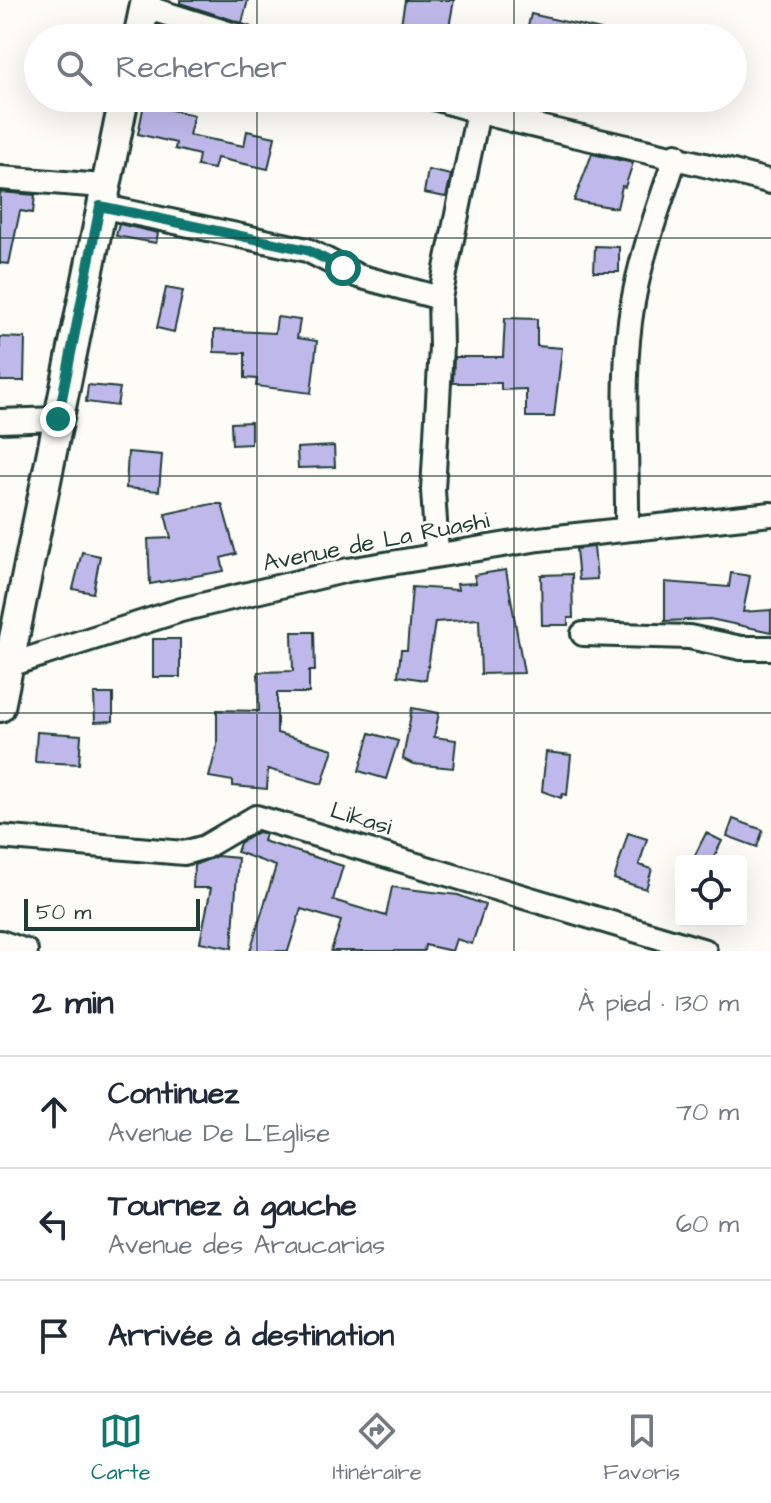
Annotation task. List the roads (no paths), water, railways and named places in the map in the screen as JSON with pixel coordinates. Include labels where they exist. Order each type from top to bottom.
[{"type":"street","points":[[141,24],[146,3],[205,24]]},
{"type":"street","points":[[0,707],[4,666],[121,112]]},
{"type":"street","points":[[437,553],[433,490],[441,346],[440,298],[478,112],[676,155],[771,182]]},
{"type":"street","points":[[627,528],[629,345],[633,304],[643,254],[676,155]]},
{"type":"street","points":[[0,178],[102,196],[307,250],[358,276],[440,298]]},
{"type":"street","points":[[0,421],[58,419]]},
{"type":"street","name":"Avenue de La Ruashi","points":[[4,666],[181,610],[348,570],[437,553],[627,528],[771,514]]},
{"type":"street","points":[[583,634],[689,637],[741,648],[771,648]]},
{"type":"street","name":"Likasi","points":[[0,837],[184,853],[205,847],[256,817],[705,951]]},
{"type":"street","points":[[0,942],[26,951]]}]
